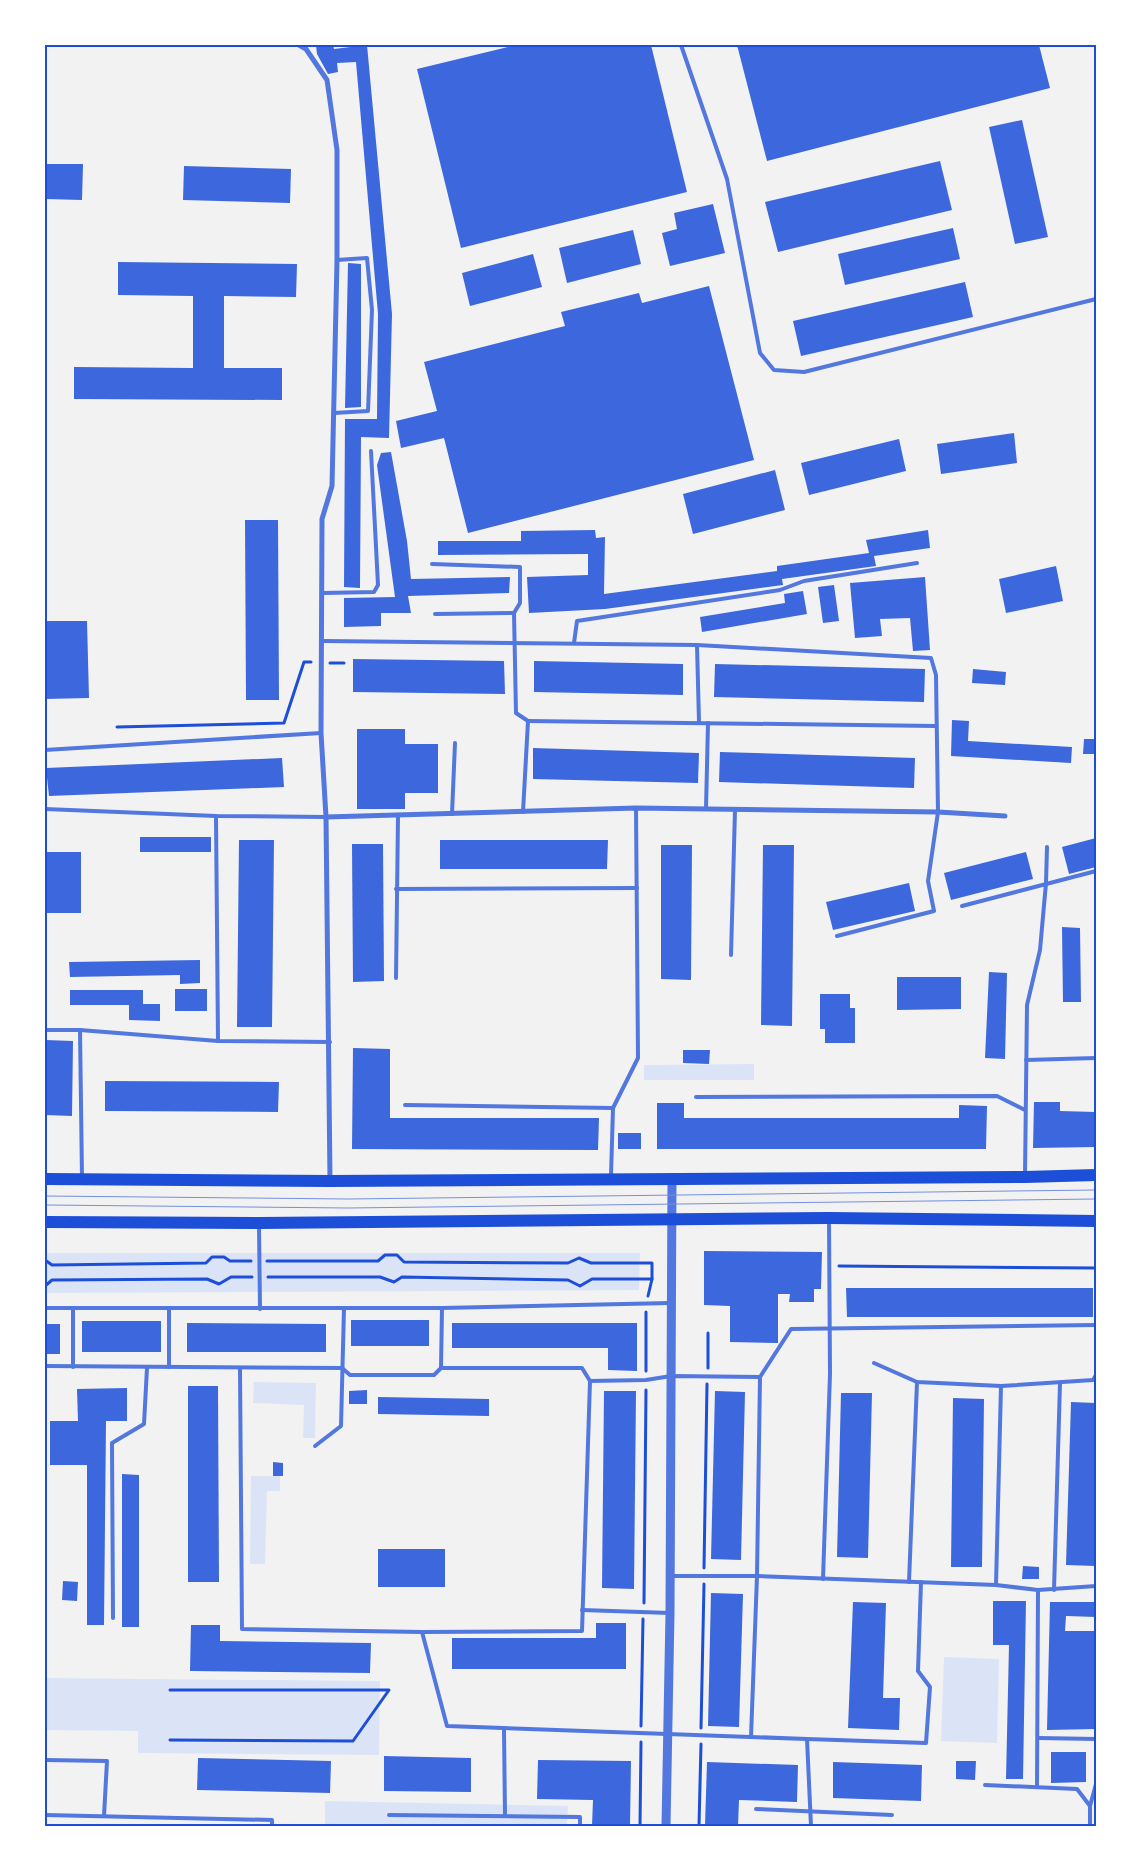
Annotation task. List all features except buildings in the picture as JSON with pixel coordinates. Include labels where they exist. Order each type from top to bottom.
[{"type":"highway","points":[[45,1179],[330,1181],[1096,1175]]},
{"type":"highway","points":[[45,1222],[259,1223],[672,1218],[1096,1221]]},
{"type":"street","points":[[299,45],[306,47],[327,80],[337,150],[338,260],[332,486],[322,519],[323,662],[321,733],[326,817],[330,1042],[330,1181]]},
{"type":"street","points":[[326,817],[636,808],[938,812],[1005,816]]},
{"type":"street","points":[[666,1826],[670,1613],[672,1178]]},
{"type":"lane","points":[[681,45],[727,179],[760,353],[774,370],[804,372],[1096,299]]},
{"type":"lane","points":[[334,413],[368,411],[372,310],[367,258],[338,260]]},
{"type":"lane","points":[[323,593],[374,592],[378,585],[371,451]]},
{"type":"lane","points":[[574,643],[577,621],[780,590],[804,581],[917,563]]},
{"type":"lane","points":[[432,564],[520,567],[520,603],[514,613],[516,713],[528,721],[936,726]]},
{"type":"lane","points":[[435,614],[514,613]]},
{"type":"lane","points":[[323,641],[697,645],[931,658],[936,675],[938,812],[928,881],[934,911],[837,936]]},
{"type":"lane","points":[[697,645],[699,722]]},
{"type":"lane","points":[[523,812],[528,721]]},
{"type":"lane","points":[[706,809],[708,723]]},
{"type":"lane","points":[[45,750],[321,733]]},
{"type":"lane","points":[[452,814],[455,743]]},
{"type":"lane","points":[[611,1179],[613,1108],[638,1058],[636,808]]},
{"type":"lane","points":[[45,809],[216,816],[326,817]]},
{"type":"lane","points":[[731,955],[735,810]]},
{"type":"lane","points":[[216,816],[218,1041]]},
{"type":"lane","points":[[396,978],[398,816]]},
{"type":"lane","points":[[1025,1177],[1027,1005],[1040,950],[1047,847]]},
{"type":"lane","points":[[962,906],[1096,870]]},
{"type":"lane","points":[[396,889],[637,888]]},
{"type":"lane","points":[[45,1030],[80,1030],[218,1041],[330,1042]]},
{"type":"lane","points":[[80,1030],[82,1179]]},
{"type":"lane","points":[[1026,1060],[1096,1058]]},
{"type":"lane","points":[[696,1097],[997,1096],[1025,1110]]},
{"type":"lane","points":[[405,1105],[613,1108]]},
{"type":"lane","points":[[823,1579],[830,1374],[829,1218]]},
{"type":"lane","points":[[259,1223],[260,1309]]},
{"type":"lane","points":[[45,1308],[442,1308],[670,1304]]},
{"type":"lane","points":[[73,1308],[73,1367]]},
{"type":"lane","points":[[169,1308],[169,1367]]},
{"type":"lane","points":[[315,1446],[341,1426],[344,1308]]},
{"type":"lane","points":[[45,1366],[342,1368],[350,1375],[434,1375],[441,1368],[442,1308]]},
{"type":"lane","points":[[752,1737],[760,1376],[791,1329],[1096,1325]]},
{"type":"lane","points":[[874,1363],[916,1382],[1001,1386],[1060,1384],[1093,1380],[1096,1375]]},
{"type":"lane","points":[[113,1618],[112,1444],[144,1424],[147,1368]]},
{"type":"lane","points":[[240,1368],[242,1629],[422,1632],[582,1631],[590,1381],[582,1368],[441,1368]]},
{"type":"lane","points":[[590,1381],[646,1380],[670,1376],[760,1376]]},
{"type":"lane","points":[[909,1582],[916,1382]]},
{"type":"lane","points":[[1054,1590],[1060,1384]]},
{"type":"lane","points":[[996,1585],[1001,1386]]},
{"type":"lane","points":[[670,1576],[757,1576],[921,1582],[996,1585],[1038,1590],[1096,1586]]},
{"type":"lane","points":[[422,1632],[448,1726],[668,1736],[926,1743],[930,1687],[918,1671],[921,1582]]},
{"type":"lane","points":[[1037,1787],[1038,1590]]},
{"type":"lane","points":[[582,1610],[670,1613]]},
{"type":"lane","points":[[504,1730],[505,1816]]},
{"type":"lane","points":[[1038,1738],[1096,1740]]},
{"type":"lane","points":[[807,1740],[811,1826]]},
{"type":"lane","points":[[45,1760],[106,1761],[104,1816]]},
{"type":"lane","points":[[1090,1826],[1090,1806],[1096,1784]]},
{"type":"lane","points":[[985,1785],[1077,1789],[1090,1806]]},
{"type":"lane","points":[[756,1809],[892,1815]]},
{"type":"lane","points":[[45,1815],[272,1820],[272,1826]]},
{"type":"lane","points":[[389,1815],[580,1817],[580,1826]]},
{"type":"path","points":[[117,726],[284,723],[304,662],[344,663]]},
{"type":"path","points":[[45,1260],[52,1265],[206,1263],[212,1257],[224,1257],[230,1262],[378,1261],[385,1255],[397,1255],[404,1262],[568,1263],[579,1258],[591,1263],[652,1263],[652,1280],[646,1304],[640,1826]]},
{"type":"path","points":[[839,1266],[1096,1268]]},
{"type":"path","points":[[45,1286],[52,1280],[207,1279],[214,1284],[219,1284],[231,1277],[380,1277],[394,1282],[402,1278],[568,1280],[580,1286],[592,1279],[652,1280]]},
{"type":"path","points":[[170,1690],[389,1690],[353,1741],[170,1740]]},
{"type":"shaded area","points":[[754,1064],[754,1080],[644,1080],[644,1065]]},
{"type":"shaded area","points":[[45,1253],[640,1253],[639,1290],[45,1293]]},
{"type":"shaded area","points":[[254,1382],[316,1383],[315,1438],[303,1438],[304,1405],[253,1403]]},
{"type":"shaded area","points":[[251,1476],[280,1476],[280,1491],[267,1491],[265,1564],[250,1564]]},
{"type":"shaded area","points":[[944,1657],[999,1659],[997,1743],[941,1741]]},
{"type":"shaded area","points":[[45,1678],[380,1681],[379,1755],[138,1753],[138,1731],[45,1730]]},
{"type":"shaded area","points":[[325,1801],[568,1806],[567,1826],[325,1826]]},
{"type":"tram line","points":[[45,1196],[348,1199],[1096,1190]]},
{"type":"tram line","points":[[45,1205],[348,1208],[1096,1199]]}]
